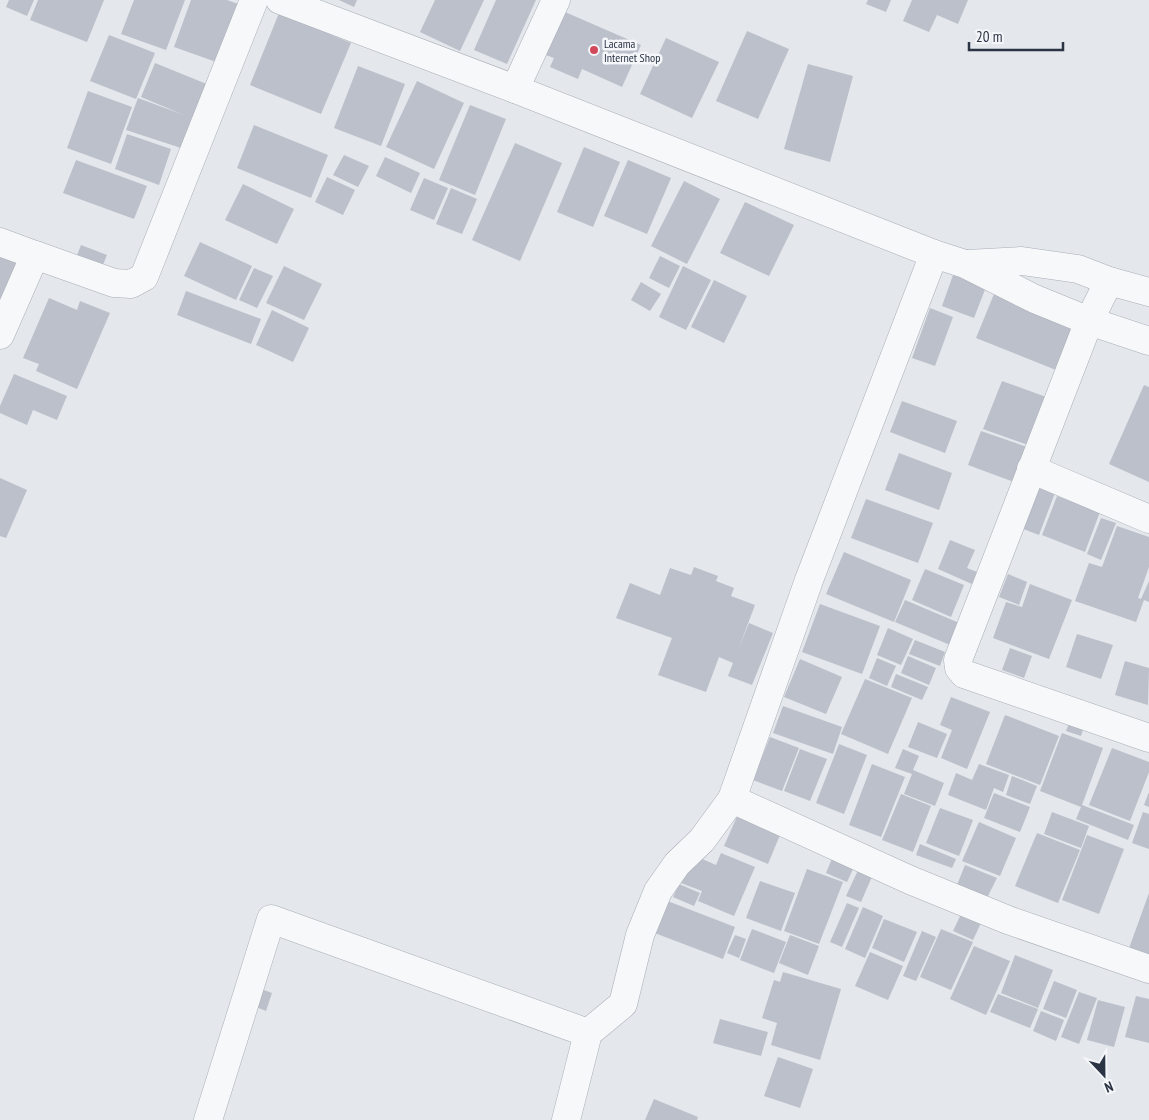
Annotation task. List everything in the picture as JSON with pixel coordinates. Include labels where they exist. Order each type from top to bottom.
[{"type":"street","points":[[0,242],[114,283],[130,284],[144,276],[254,0]]},
{"type":"street","points":[[280,0],[515,89],[934,254],[965,264],[1035,299],[1089,321],[1149,341]]},
{"type":"street","points":[[515,89],[556,0]]},
{"type":"street","points":[[566,1120],[588,1033],[623,1004],[640,935],[658,891],[677,864],[702,840],[732,799],[809,580],[934,254]]},
{"type":"street","points":[[0,335],[35,255]]},
{"type":"street","points":[[965,264],[1022,261],[1078,269],[1109,281],[1149,292]]},
{"type":"street","points":[[1109,281],[1089,321],[958,660],[959,668],[964,674],[1149,738]]},
{"type":"street","points":[[1031,469],[1149,520]]},
{"type":"street","points":[[732,799],[910,880],[1008,920],[1149,969]]},
{"type":"street","points":[[208,1120],[271,918],[588,1033]]},
{"type":"building","points":[[9,0],[34,0],[27,16],[6,7]]},
{"type":"building","points":[[38,0],[104,0],[87,42],[30,20]]},
{"type":"building","points":[[134,0],[185,0],[166,50],[121,34]]},
{"type":"building","points":[[191,0],[227,0],[241,5],[219,63],[174,47]]},
{"type":"building","points":[[339,0],[357,0],[354,7]]},
{"type":"building","points":[[435,0],[484,0],[460,51],[420,32]]},
{"type":"building","points":[[496,0],[536,0],[507,64],[474,50]]},
{"type":"building","points":[[868,0],[891,0],[886,12],[866,4]]},
{"type":"building","points":[[912,0],[968,0],[958,24],[937,15],[929,32],[903,21]]},
{"type":"building","name":"Lacama Internet Shop","points":[[565,12],[641,45],[622,87],[582,69],[578,79],[550,67],[554,58],[546,55]]},
{"type":"building","points":[[279,13],[351,43],[321,114],[250,85]]},
{"type":"building","points":[[747,31],[789,49],[758,119],[716,101]]},
{"type":"building","points":[[109,35],[155,53],[136,99],[90,81]]},
{"type":"building","points":[[666,38],[719,62],[692,118],[640,94]]},
{"type":"building","points":[[155,63],[209,85],[195,119],[192,117],[181,148],[126,130],[138,98],[184,115],[141,97]]},
{"type":"building","points":[[808,64],[853,76],[830,162],[784,149]]},
{"type":"building","points":[[358,66],[405,84],[381,146],[334,128]]},
{"type":"building","points":[[417,81],[464,103],[434,169],[386,147]]},
{"type":"building","points":[[88,91],[132,107],[111,164],[67,148]]},
{"type":"building","points":[[470,105],[506,119],[475,195],[439,180]]},
{"type":"building","points":[[254,125],[328,155],[311,198],[237,168]]},
{"type":"building","points":[[127,134],[171,149],[159,185],[115,169]]},
{"type":"building","points":[[515,143],[562,163],[520,261],[472,240]]},
{"type":"building","points":[[584,147],[620,162],[593,227],[557,212]]},
{"type":"building","points":[[344,155],[369,166],[358,187],[333,175]]},
{"type":"building","points":[[385,157],[420,173],[411,193],[376,176]]},
{"type":"building","points":[[76,160],[147,186],[134,219],[63,193]]},
{"type":"building","points":[[628,160],[671,178],[647,234],[604,216]]},
{"type":"building","points":[[327,177],[355,190],[343,215],[315,202]]},
{"type":"building","points":[[424,178],[448,188],[434,220],[410,210]]},
{"type":"building","points":[[684,181],[720,199],[687,264],[651,246]]},
{"type":"building","points":[[243,184],[294,209],[277,244],[225,220]]},
{"type":"building","points":[[451,188],[477,199],[462,234],[436,224]]},
{"type":"building","points":[[745,202],[794,225],[769,276],[720,253]]},
{"type":"building","points":[[200,242],[252,266],[236,300],[184,276]]},
{"type":"building","points":[[81,245],[107,255],[100,272],[74,263]]},
{"type":"building","points":[[0,253],[23,263],[0,308]]},
{"type":"building","points":[[660,256],[680,266],[669,288],[649,278]]},
{"type":"building","points":[[284,266],[322,284],[304,320],[266,303]]},
{"type":"building","points":[[683,266],[711,280],[686,330],[659,317]]},
{"type":"building","points":[[254,268],[273,276],[257,308],[239,300]]},
{"type":"building","points":[[953,275],[986,287],[974,318],[942,306]]},
{"type":"building","points":[[714,280],[747,296],[724,343],[691,327]]},
{"type":"building","points":[[641,282],[661,294],[650,311],[631,300]]},
{"type":"building","points":[[186,291],[261,319],[251,344],[177,315]]},
{"type":"building","points":[[994,294],[1079,328],[1061,372],[976,338]]},
{"type":"building","points":[[49,298],[77,310],[80,301],[110,313],[77,389],[36,371],[39,364],[23,358]]},
{"type":"building","points":[[930,308],[953,317],[935,366],[912,358]]},
{"type":"building","points":[[272,310],[309,328],[293,362],[256,345]]},
{"type":"building","points":[[14,374],[67,396],[57,420],[33,410],[27,425],[0,413],[0,406]]},
{"type":"building","points":[[1002,381],[1049,398],[1031,446],[983,429]]},
{"type":"building","points":[[1144,385],[1149,387],[1149,482],[1109,464]]},
{"type":"building","points":[[902,401],[957,421],[945,453],[890,432]]},
{"type":"building","points":[[981,431],[1027,447],[1014,482],[968,465]]},
{"type":"building","points":[[899,453],[952,473],[939,510],[885,490]]},
{"type":"building","points":[[0,478],[27,490],[6,538],[0,536]]},
{"type":"building","points":[[1035,485],[1055,493],[1039,535],[1018,527]]},
{"type":"building","points":[[1057,496],[1100,512],[1085,552],[1042,535]]},
{"type":"building","points":[[866,499],[933,523],[918,563],[851,538]]},
{"type":"building","points":[[1101,518],[1116,523],[1101,560],[1087,554]]},
{"type":"building","points":[[1117,526],[1149,537],[1149,567],[1138,598],[1141,599],[1149,581],[1149,602],[1144,600],[1136,622],[1075,601],[1089,563],[1102,567]]},
{"type":"building","points":[[950,540],[975,550],[967,568],[977,572],[972,584],[938,569]]},
{"type":"building","points":[[844,552],[911,580],[894,622],[826,594]]},
{"type":"building","points":[[694,567],[718,576],[716,581],[734,588],[731,596],[755,605],[738,650],[749,623],[773,633],[752,685],[728,676],[733,663],[719,657],[706,692],[658,675],[672,638],[616,618],[630,583],[660,595],[670,568],[691,575]]},
{"type":"building","points":[[925,569],[964,585],[951,617],[912,600]]},
{"type":"building","points":[[1008,574],[1027,582],[1019,605],[999,597]]},
{"type":"building","points":[[1030,584],[1072,600],[1049,659],[993,638],[1006,602],[1022,607]]},
{"type":"building","points":[[905,600],[964,625],[955,647],[895,622]]},
{"type":"building","points":[[820,604],[880,626],[862,674],[802,652]]},
{"type":"building","points":[[888,628],[913,639],[901,665],[877,655]]},
{"type":"building","points":[[1077,634],[1113,645],[1101,679],[1066,667]]},
{"type":"building","points":[[915,640],[945,652],[940,666],[909,654]]},
{"type":"building","points":[[1010,648],[1032,656],[1024,678],[1002,670]]},
{"type":"building","points":[[908,656],[936,668],[929,685],[901,673]]},
{"type":"building","points":[[877,658],[896,666],[887,686],[869,678]]},
{"type":"building","points":[[800,659],[842,677],[826,714],[784,697]]},
{"type":"building","points":[[1125,661],[1149,668],[1148,705],[1115,695]]},
{"type":"building","points":[[896,674],[928,687],[922,700],[891,687]]},
{"type":"building","points":[[865,679],[912,698],[888,754],[841,734]]},
{"type":"building","points":[[951,697],[990,712],[967,769],[941,758],[952,730],[940,725]]},
{"type":"building","points":[[783,706],[842,727],[833,754],[773,733]]},
{"type":"building","points":[[1005,715],[1059,736],[1040,785],[986,764]]},
{"type":"building","points":[[1071,718],[1085,723],[1081,736],[1066,731]]},
{"type":"building","points":[[918,722],[947,734],[937,758],[908,747]]},
{"type":"building","points":[[1062,733],[1103,748],[1082,805],[1134,825],[1128,840],[1076,819],[1081,807],[1040,791]]},
{"type":"building","points":[[770,737],[799,748],[782,791],[753,780]]},
{"type":"building","points":[[839,744],[867,755],[844,814],[816,803]]},
{"type":"building","points":[[1112,748],[1149,762],[1149,772],[1130,821],[1089,805]]},
{"type":"building","points":[[800,749],[827,759],[810,801],[784,791]]},
{"type":"building","points":[[903,749],[919,756],[913,770],[944,783],[935,806],[904,794],[912,774],[895,768]]},
{"type":"building","points":[[872,764],[905,777],[881,837],[849,825]]},
{"type":"building","points":[[979,764],[1009,775],[1003,792],[994,788],[986,810],[948,795],[956,773],[972,780]]},
{"type":"building","points":[[1012,776],[1037,786],[1030,804],[1006,795]]},
{"type":"building","points":[[1149,792],[1149,807],[1144,805]]},
{"type":"building","points":[[994,793],[1030,807],[1020,832],[984,818]]},
{"type":"building","points":[[901,794],[931,806],[913,852],[882,840]]},
{"type":"building","points":[[940,808],[973,820],[959,856],[926,843]]},
{"type":"building","points":[[739,812],[782,830],[768,864],[724,846]]},
{"type":"building","points":[[1052,812],[1089,826],[1081,848],[1044,834]]},
{"type":"building","points":[[1143,812],[1149,814],[1149,849],[1132,843]]},
{"type":"building","points":[[979,822],[1016,838],[1000,876],[962,861]]},
{"type":"building","points":[[1037,833],[1080,850],[1058,903],[1015,886]]},
{"type":"building","points":[[1087,835],[1124,849],[1099,914],[1062,900]]},
{"type":"building","points":[[920,844],[956,859],[952,868],[916,855]]},
{"type":"building","points":[[721,853],[755,867],[734,916],[698,901],[702,891],[681,883],[693,855],[716,865]]},
{"type":"building","points":[[833,856],[855,865],[847,882],[826,873]]},
{"type":"building","points":[[965,865],[997,878],[987,898],[957,885]]},
{"type":"building","points":[[860,866],[874,872],[861,902],[846,896]]},
{"type":"building","points":[[807,869],[843,882],[819,944],[784,931]]},
{"type":"building","points":[[760,881],[795,893],[781,931],[746,918]]},
{"type":"building","points":[[679,884],[700,893],[694,906],[673,897]]},
{"type":"building","points":[[1149,893],[1149,958],[1128,951]]},
{"type":"building","points":[[665,900],[735,927],[723,959],[652,932]]},
{"type":"building","points":[[847,903],[859,908],[842,947],[830,942]]},
{"type":"building","points":[[863,907],[883,916],[865,958],[845,949]]},
{"type":"building","points":[[962,912],[982,921],[973,940],[953,931]]},
{"type":"building","points":[[884,919],[917,932],[904,962],[872,948]]},
{"type":"building","points":[[752,929],[786,942],[774,973],[740,960]]},
{"type":"building","points":[[941,929],[973,942],[951,990],[920,977]]},
{"type":"building","points":[[922,931],[936,937],[916,981],[903,976]]},
{"type":"building","points":[[735,935],[746,939],[739,958],[727,953]]},
{"type":"building","points":[[790,935],[819,946],[808,975],[779,963]]},
{"type":"building","points":[[974,946],[1010,961],[986,1015],[950,999]]},
{"type":"building","points":[[870,952],[903,966],[888,1000],[855,986]]},
{"type":"building","points":[[1015,955],[1053,970],[1038,1008],[1001,993]]},
{"type":"building","points":[[783,972],[841,989],[820,1060],[771,1045],[777,1023],[762,1018],[774,980],[780,982]]},
{"type":"building","points":[[1054,981],[1077,990],[1066,1018],[1043,1009]]},
{"type":"building","points":[[256,987],[272,993],[266,1011],[251,1005]]},
{"type":"building","points":[[1079,992],[1097,998],[1079,1044],[1061,1037]]},
{"type":"building","points":[[998,994],[1038,1009],[1030,1028],[990,1012]]},
{"type":"building","points":[[1136,996],[1149,999],[1149,1043],[1125,1037]]},
{"type":"building","points":[[1098,1000],[1125,1007],[1114,1047],[1087,1040]]},
{"type":"building","points":[[1041,1011],[1064,1020],[1056,1041],[1033,1031]]},
{"type":"building","points":[[720,1019],[768,1032],[761,1056],[713,1043]]},
{"type":"building","points":[[778,1057],[813,1069],[800,1108],[764,1096]]},
{"type":"building","points":[[654,1099],[698,1117],[697,1120],[645,1120]]},
{"type":"place","name":"Lacama Internet Shop","points":[[594,50]]}]
